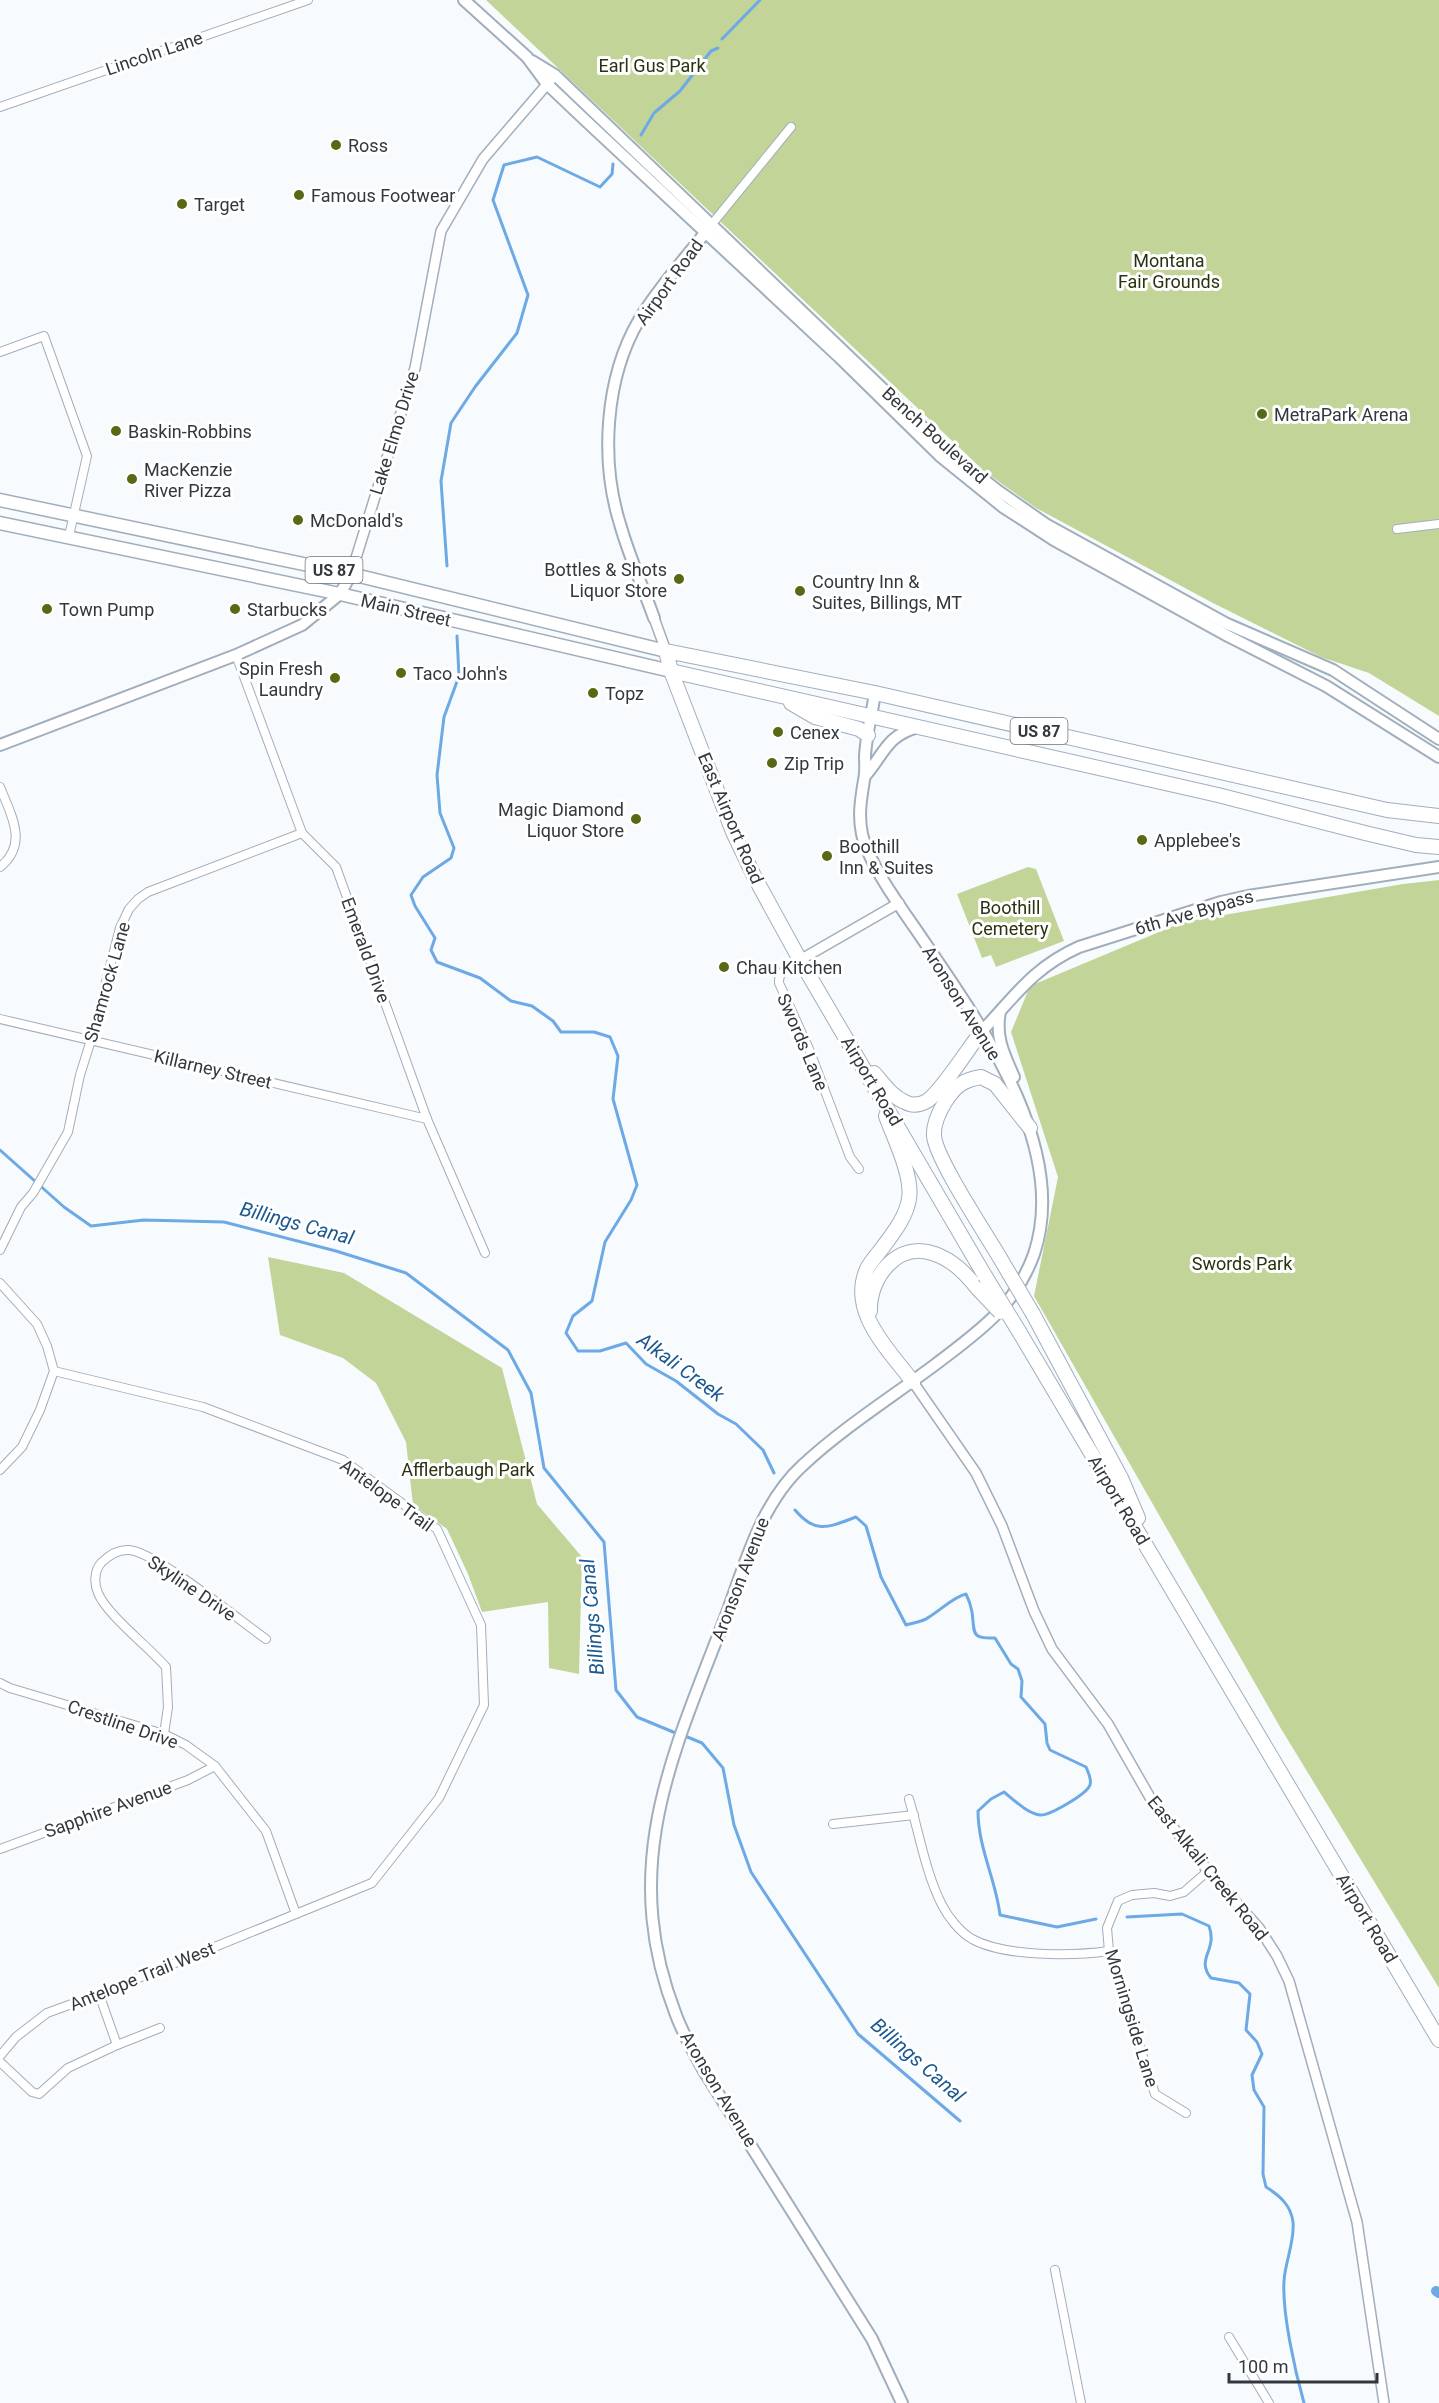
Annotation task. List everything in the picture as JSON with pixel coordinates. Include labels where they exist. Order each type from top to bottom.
[{"type":"highway","name":"Airport Road","points":[[666,651],[671,671]]},
{"type":"highway","name":"US 87","points":[[666,651],[875,693],[1412,814],[1439,816]]},
{"type":"highway","name":"US 87","points":[[671,671],[1218,795],[1291,816],[1392,838],[1418,836],[1439,838]]},
{"type":"highway","name":"East Airport Road","points":[[671,671],[736,838],[800,960]]},
{"type":"highway","points":[[782,697],[815,717],[859,729],[868,735]]},
{"type":"highway","points":[[1392,838],[1416,845],[1439,847]]},
{"type":"highway","name":"Airport Road","points":[[800,960],[1439,2040]]},
{"type":"highway","points":[[855,1051],[893,1094],[904,1102],[915,1105],[930,1100],[982,1030]]},
{"type":"highway","points":[[1030,1128],[995,1084],[981,1077],[961,1082],[946,1100],[936,1120],[934,1136],[944,1163],[1033,1314],[1121,1478],[1156,1562]]},
{"type":"highway","points":[[875,1086],[905,1169],[910,1197],[905,1213],[868,1269],[862,1285],[862,1304],[872,1325],[913,1382]]},
{"type":"highway","points":[[872,1325],[871,1298],[875,1281],[888,1264],[903,1255],[924,1251],[956,1265],[1020,1333]]},
{"type":"main road","points":[[464,0],[527,57],[547,84],[585,120],[673,195],[705,234],[839,357],[940,456],[1003,507],[1070,549],[1228,636],[1326,686],[1439,757]]},
{"type":"main road","name":"Bench Boulevard","points":[[527,57],[555,75],[593,111],[673,195],[712,224],[951,454],[997,490],[1047,525],[1225,622],[1333,670],[1439,739]]},
{"type":"main road","name":"Airport Road","points":[[654,618],[622,532],[614,500],[609,456],[616,379],[622,356],[639,320],[712,224]]},
{"type":"main road","name":"Main Street","points":[[0,500],[351,574],[666,651]]},
{"type":"main road","name":"Main Street","points":[[0,524],[69,536],[340,594],[671,671]]},
{"type":"main road","name":"Lake Elmo Drive","points":[[0,745],[236,655],[302,625],[340,594],[351,574]]},
{"type":"main road","name":"Aronson Avenue","points":[[875,693],[865,754],[865,776],[859,813],[864,840],[899,903],[982,1030],[1030,1128],[1041,1170],[1043,1195],[1040,1228],[1032,1258],[1007,1304],[989,1324],[818,1453],[791,1477],[765,1513],[675,1752],[657,1813],[651,1853],[650,1892],[654,1937],[675,2012],[704,2071],[872,2339],[902,2403]]},
{"type":"main road","name":"Aronson Avenue","points":[[865,776],[895,737],[919,727]]},
{"type":"main road","name":"6th Ave Bypass","points":[[982,1030],[1000,1012],[1018,988],[1037,972],[1064,954],[1089,944],[1221,902],[1248,896],[1439,867]]},
{"type":"main road","points":[[1000,1012],[999,1041],[1016,1080],[1030,1128]]},
{"type":"street","name":"Lincoln Lane","points":[[0,107],[308,0]]},
{"type":"street","name":"Lake Elmo Drive","points":[[351,574],[414,368],[441,231],[483,159],[555,75]]},
{"type":"street","name":"Airport Road","points":[[712,224],[791,127]]},
{"type":"street","points":[[0,352],[44,336],[87,456],[69,536]]},
{"type":"street","points":[[1397,529],[1439,524]]},
{"type":"street","name":"Airport Road","points":[[654,618],[666,651]]},
{"type":"street","name":"Emerald Drive","points":[[236,655],[302,833],[336,867],[427,1119],[485,1253]]},
{"type":"street","points":[[0,787],[11,814],[16,833],[16,847],[9,859],[0,867]]},
{"type":"street","name":"Shamrock Lane","points":[[0,1250],[21,1207],[33,1193],[68,1132],[80,1075],[120,928],[129,909],[148,892],[302,833]]},
{"type":"street","name":"Swords Lane","points":[[859,1169],[850,1157],[809,1049],[778,983],[778,977],[800,960],[899,903]]},
{"type":"street","name":"Killarney Street","points":[[0,1019],[427,1119]]},
{"type":"street","points":[[0,1283],[37,1324],[48,1346],[54,1371],[40,1410],[21,1446],[0,1470]]},
{"type":"street","name":"Antelope Trail","points":[[54,1371],[203,1407],[343,1460],[437,1529],[481,1625],[484,1705],[439,1798],[372,1883],[296,1914]]},
{"type":"street","name":"East Alkali Creek Road","points":[[913,1382],[976,1473],[1002,1526],[1034,1611],[1052,1649],[1108,1724],[1152,1801],[1208,1871],[1259,1928],[1289,1981],[1358,2222],[1384,2403]]},
{"type":"street","name":"Skyline Drive","points":[[164,1734],[168,1707],[166,1667],[106,1606],[98,1593],[95,1580],[97,1567],[110,1554],[128,1549],[151,1557],[266,1639]]},
{"type":"street","name":"Crestline Drive","points":[[0,1683],[10,1688],[164,1734],[186,1745],[216,1766],[266,1831],[296,1914]]},
{"type":"street","name":"Sapphire Avenue","points":[[0,1849],[188,1780],[216,1766]]},
{"type":"street","points":[[909,1799],[942,1906],[954,1923],[970,1938],[986,1945],[1032,1953],[1085,1954],[1109,1951]]},
{"type":"street","points":[[833,1824],[914,1815]]},
{"type":"street","name":"Morningside Lane","points":[[1186,2113],[1155,2094],[1109,1951],[1107,1929],[1118,1901],[1132,1895],[1154,1893],[1170,1896],[1184,1892],[1208,1871]]},
{"type":"street","name":"Antelope Trail West","points":[[0,2056],[16,2037],[47,2013],[296,1914]]},
{"type":"street","points":[[99,1994],[117,2045]]},
{"type":"street","points":[[0,2062],[32,2092],[39,2094],[68,2068],[160,2028]]},
{"type":"street","points":[[1055,2270],[1082,2403]]},
{"type":"street","points":[[1229,2337],[1269,2403]]},
{"type":"green space","name":"Montana Fair Grounds","points":[[486,0],[1439,0],[1439,716],[1369,673],[1321,657],[1211,602],[1036,508],[984,471]]},
{"type":"green space","name":"Boothill Cemetery","points":[[1028,867],[1036,869],[1064,941],[996,967],[991,955],[982,958],[957,894]]},
{"type":"green space","name":"Swords Park","points":[[1439,880],[1439,1988],[1280,1727],[1034,1296],[1058,1177],[1011,1032],[1030,986],[1183,922],[1403,884]]},
{"type":"green space","name":"Afflerbaugh Park","points":[[268,1257],[344,1273],[502,1368],[537,1504],[582,1557],[579,1674],[549,1668],[548,1602],[482,1612],[468,1574],[447,1529],[413,1505],[406,1442],[376,1383],[343,1358],[280,1335]]},
{"type":"waterway","name":"Alkali Creek","points":[[722,39],[760,0]]},
{"type":"waterway","name":"Alkali Creek","points":[[641,135],[654,113],[680,91],[711,51],[718,48]]},
{"type":"waterway","name":"Alkali Creek","points":[[447,566],[441,481],[451,423],[475,387],[517,333],[528,295],[493,200],[504,165],[537,157],[600,187],[612,174],[613,164]]},
{"type":"waterway","name":"Alkali Creek","points":[[457,636],[459,676],[444,717],[437,775],[440,813],[454,848],[451,858],[423,877],[411,895],[415,906],[435,938],[431,950],[437,962],[480,978],[511,1001],[532,1006],[553,1021],[561,1032],[594,1032],[610,1037],[618,1056],[613,1099],[637,1185],[631,1200],[605,1242],[592,1301],[573,1316],[566,1333],[578,1351],[600,1351],[626,1343],[646,1364],[676,1381],[718,1414],[736,1424],[763,1450],[774,1473]]},
{"type":"waterway","name":"Billings Canal","points":[[0,1150],[64,1207],[91,1226],[144,1220],[224,1222],[336,1251],[406,1273],[508,1350],[531,1393],[544,1468],[604,1542],[616,1690],[637,1717],[678,1734]]},
{"type":"waterway","name":"Alkali Creek","points":[[795,1510],[816,1526],[830,1526],[856,1517],[866,1526],[881,1577],[906,1625],[927,1619],[966,1594],[975,1633],[981,1637],[995,1638],[1011,1664],[1018,1669],[1022,1681],[1021,1697],[1045,1724],[1050,1750],[1086,1767],[1090,1776],[1090,1785],[1082,1794],[1045,1814],[1030,1812],[1004,1792],[991,1799],[978,1811],[981,1838],[1000,1915],[1057,1927],[1096,1919]]},
{"type":"waterway","name":"Billings Canal","points":[[685,1736],[702,1743],[723,1768],[734,1825],[751,1872],[858,2034],[960,2121]]},
{"type":"waterway","name":"Alkali Creek","points":[[1127,1917],[1182,1914],[1209,1926],[1211,1942],[1205,1965],[1211,1978],[1239,1983],[1250,1994],[1246,2030],[1257,2042],[1262,2054],[1252,2075],[1254,2090],[1264,2107],[1263,2174],[1266,2187],[1284,2201],[1290,2210],[1293,2222],[1293,2237],[1285,2274],[1284,2294],[1290,2342],[1304,2403]]},
{"type":"place","name":"Ross","points":[[336,145]]},
{"type":"place","name":"Famous Footwear","points":[[299,195]]},
{"type":"place","name":"Target","points":[[182,204]]},
{"type":"place","name":"MetraPark Arena","points":[[1262,414]]},
{"type":"place","name":"Baskin-Robbins","points":[[116,431]]},
{"type":"place","name":"MacKenzie River Pizza","points":[[132,479]]},
{"type":"place","name":"McDonald's","points":[[298,520]]},
{"type":"place","name":"Bottles & Shots Liquor Store","points":[[679,579]]},
{"type":"place","name":"Country Inn & Suites, Billings, MT","points":[[800,591]]},
{"type":"place","name":"Town Pump","points":[[47,609]]},
{"type":"place","name":"Starbucks","points":[[235,609]]},
{"type":"place","name":"Taco John's","points":[[401,673]]},
{"type":"place","name":"Spin Fresh Laundry","points":[[335,678]]},
{"type":"place","name":"Topz","points":[[593,693]]},
{"type":"place","name":"Cenex","points":[[778,732]]},
{"type":"place","name":"Zip Trip","points":[[772,763]]},
{"type":"place","name":"Magic Diamond Liquor Store","points":[[636,819]]},
{"type":"place","name":"Applebee's","points":[[1142,840]]},
{"type":"place","name":"Boothill Inn & Suites","points":[[827,856]]},
{"type":"place","name":"Chau Kitchen","points":[[724,967]]},
{"type":"park label","name":"Earl Gus Park","points":[[652,65]]}]
